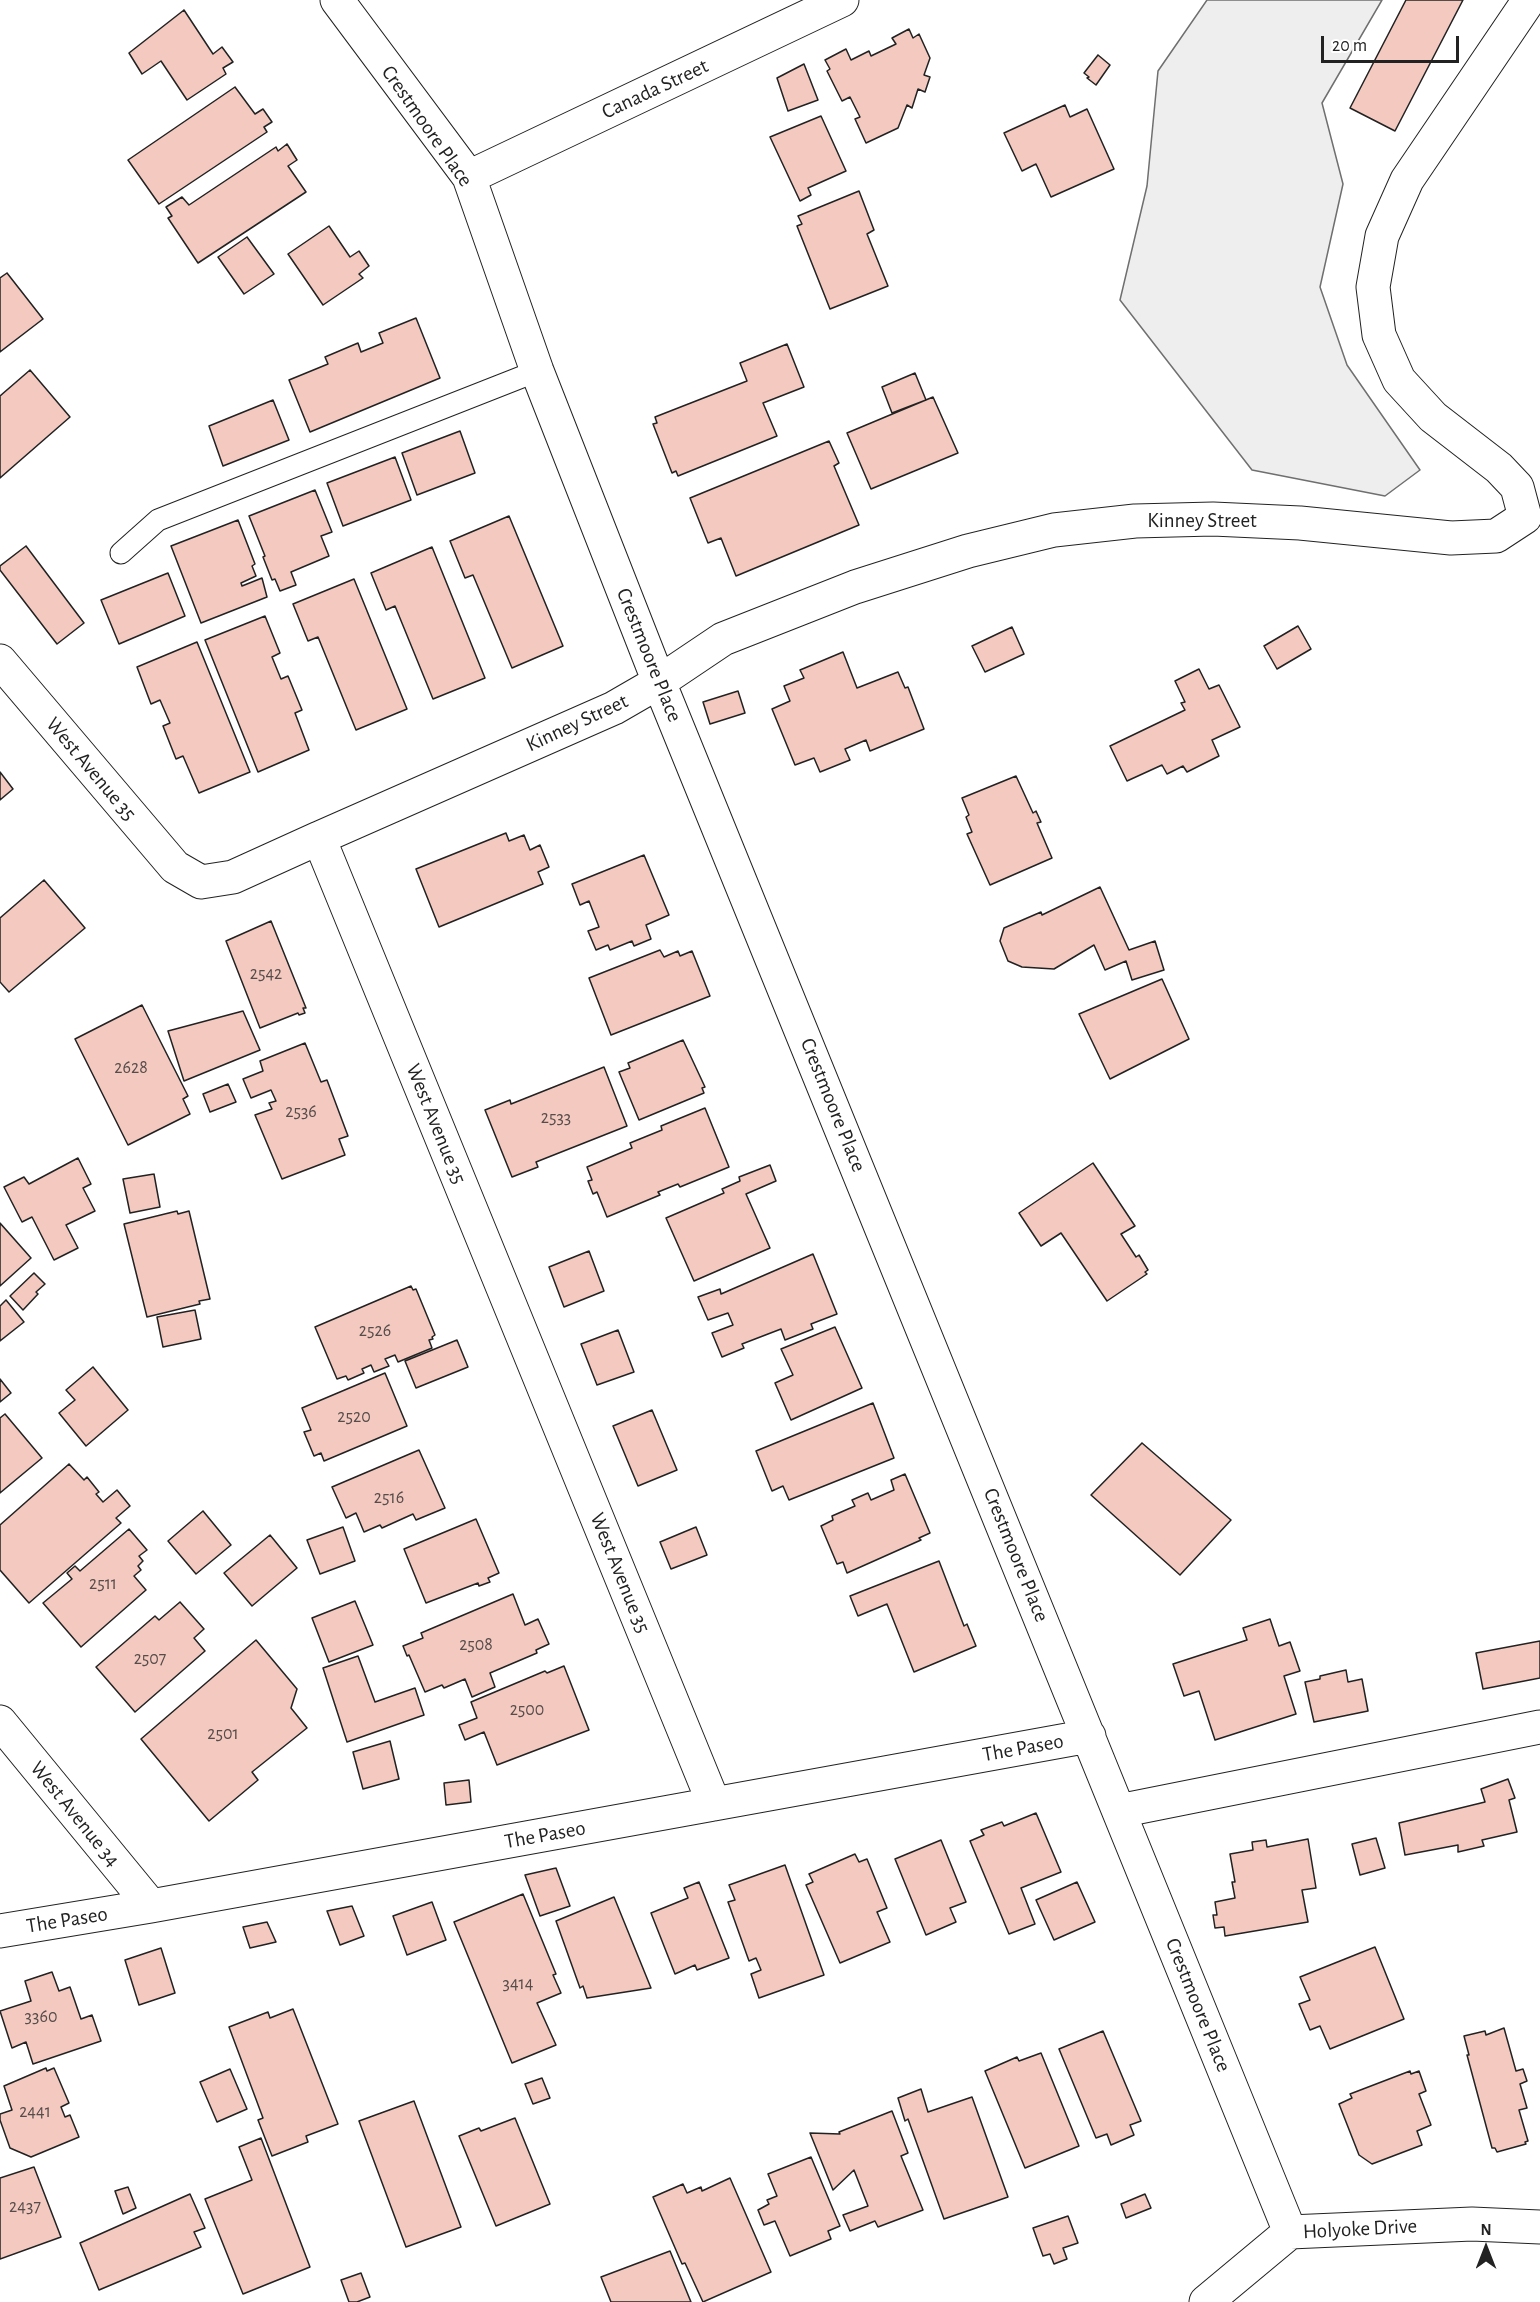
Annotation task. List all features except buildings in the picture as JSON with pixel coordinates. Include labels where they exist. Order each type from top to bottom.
[{"type":"street","name":"Crestmoore Place","points":[[338,0],[469,177],[537,371],[659,682],[1290,2232]]},
{"type":"street","name":"Canada Street","points":[[469,177],[842,0]]},
{"type":"street","name":"Kinney Street","points":[[319,838],[614,708],[659,682],[723,639],[855,587],[968,551],[1054,530],[1135,521],[1213,519],[1300,523],[1451,538],[1496,536],[1525,517],[1517,487],[1498,468],[1433,417],[1400,380],[1379,335],[1373,287],[1382,236],[1407,180],[1529,0]]},
{"type":"street","name":"West Avenue 35","points":[[0,661],[175,867],[201,882],[233,877],[319,838],[714,1804]]},
{"type":"street","name":"West Avenue 34","points":[[0,1722],[151,1906]]},
{"type":"street","points":[[1119,1811],[1540,1727]]},
{"type":"street","name":"The Paseo","points":[[0,1931],[151,1906],[1089,1736]]},
{"type":"street","name":"Holyoke Drive","points":[[1206,2302],[1290,2232],[1472,2224],[1540,2227]]},
{"type":"lane","points":[[122,553],[158,520],[537,371]]},
{"type":"shaded area","points":[[1207,0],[1382,0],[1322,103],[1343,184],[1320,287],[1347,365],[1420,470],[1385,496],[1252,470],[1120,300],[1147,186],[1158,71]]}]
